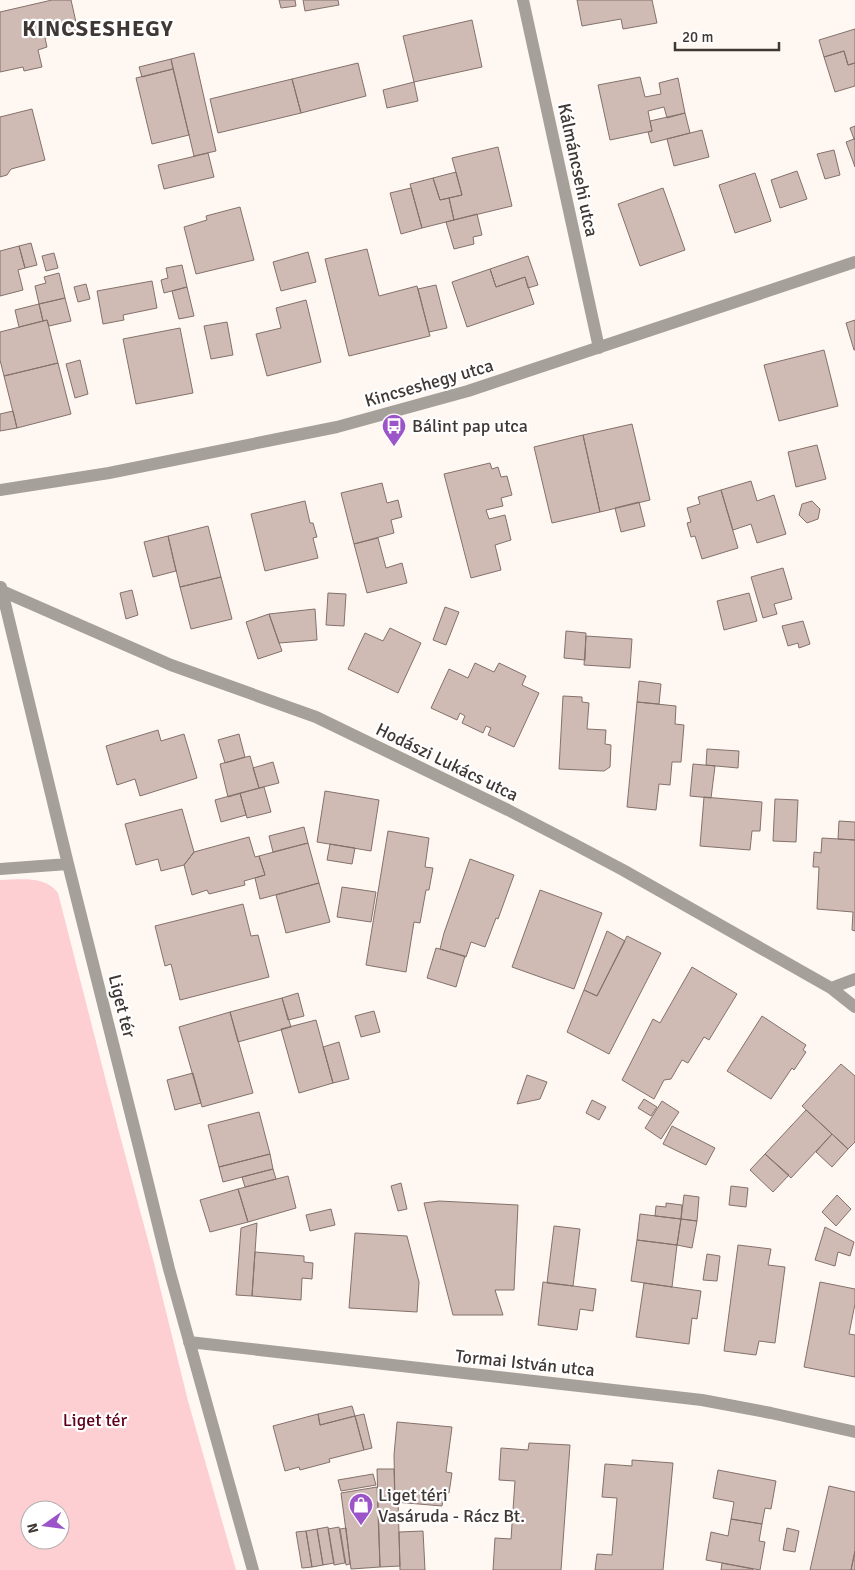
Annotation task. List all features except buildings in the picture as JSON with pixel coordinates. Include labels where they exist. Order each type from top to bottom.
[{"type":"street","name":"Kálmáncsehi utca","points":[[523,0],[599,348]]},
{"type":"street","name":"Kincseshegy utca","points":[[0,490],[109,473],[337,427],[468,391],[855,262]]},
{"type":"street","name":"Liget tér","points":[[1,588],[169,1269],[254,1570]]},
{"type":"street","name":"Hodászi Lukács utca","points":[[1,588],[170,665],[316,718],[499,806],[632,875],[831,988],[855,1007]]},
{"type":"street","points":[[0,869],[68,864]]},
{"type":"street","points":[[831,988],[855,979]]},
{"type":"street","name":"Tormai István utca","points":[[189,1342],[702,1400],[855,1432]]},
{"type":"green space","name":"Liget tér","points":[[23,879],[39,881],[53,887],[58,893],[188,1401],[236,1570],[0,1570],[0,880]]},
{"type":"place","name":"Bálint pap utca","points":[[394,447]]},
{"type":"place","name":"Liget téri Vasáruda - Rácz Bt.","points":[[361,1526]]},
{"type":"district","name":"KINCSESHEGY","points":[[98,28]]}]
